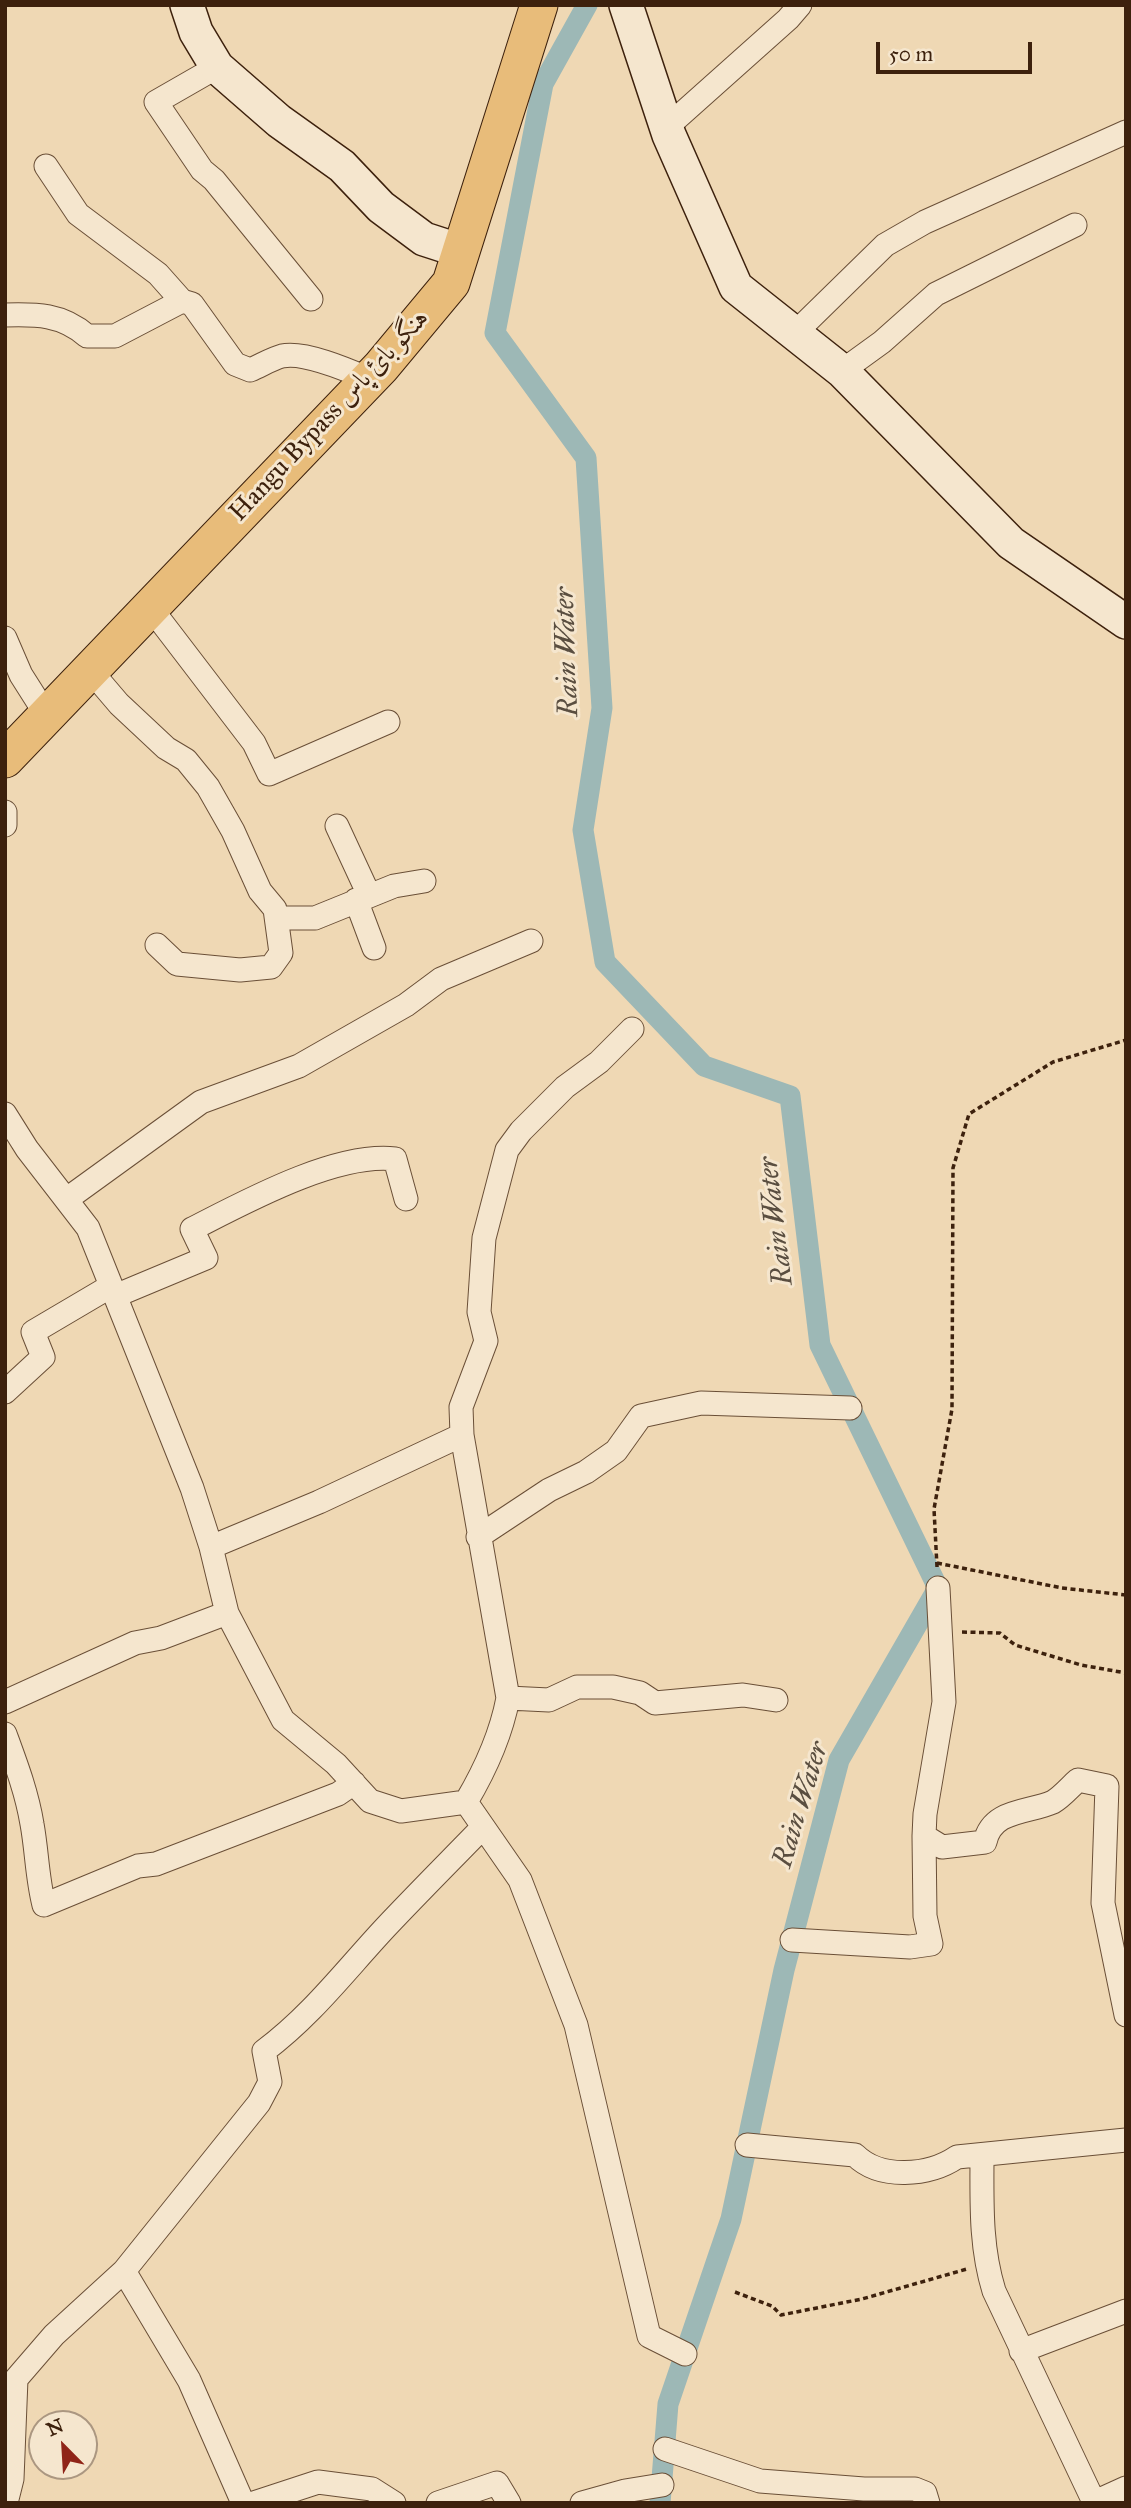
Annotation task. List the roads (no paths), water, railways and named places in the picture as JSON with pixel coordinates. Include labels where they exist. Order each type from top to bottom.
[{"type":"main road","name":"Hangu Bypass ہنگو بائ پاس","points":[[5,759],[369,379],[451,283],[539,5]]},
{"type":"street","points":[[187,5],[196,32],[217,67],[279,121],[342,166],[382,207],[424,239],[461,251]]},
{"type":"street","points":[[626,5],[667,127],[736,288],[842,372],[1011,543],[1126,622]]},
{"type":"street","points":[[667,127],[788,19],[800,5]]},
{"type":"street","points":[[217,67],[156,102],[202,170],[214,180],[311,299]]},
{"type":"street","points":[[794,334],[885,245],[925,222],[1126,132]]},
{"type":"street","points":[[46,166],[78,214],[158,274],[181,301],[192,304],[235,364],[250,370],[279,356],[292,355],[342,367],[369,379]]},
{"type":"street","points":[[842,372],[882,342],[936,294],[1075,225]]},
{"type":"street","points":[[5,315],[44,313],[78,328],[87,336],[115,335],[181,301]]},
{"type":"street","points":[[150,607],[254,743],[269,774],[388,722]]},
{"type":"street","points":[[5,638],[21,675],[47,716]]},
{"type":"street","points":[[90,670],[119,704],[166,748],[186,760],[208,787],[233,831],[260,891],[275,909],[281,953],[271,967],[240,970],[177,964],[156,945]]},
{"type":"street","points":[[5,812],[5,825]]},
{"type":"street","points":[[337,826],[362,898],[374,948]]},
{"type":"street","points":[[277,918],[315,918],[394,886],[424,881]]},
{"type":"street","points":[[67,1199],[201,1102],[299,1066],[405,1005],[441,979],[531,941]]},
{"type":"street","points":[[466,1802],[502,1727],[508,1698],[478,1537],[461,1407],[486,1340],[479,1312],[484,1238],[506,1150],[565,1087],[599,1062],[632,1029]]},
{"type":"street","points":[[9,1128],[88,1228],[192,1488],[211,1547],[227,1613],[283,1720],[336,1764],[370,1801],[401,1811],[466,1802]]},
{"type":"street","points":[[5,1392],[43,1357],[33,1332],[113,1291],[206,1258],[192,1229],[276,1186],[373,1156],[395,1159],[406,1199]]},
{"type":"street","points":[[478,1537],[549,1490],[586,1472],[615,1451],[641,1416],[701,1404],[850,1408]]},
{"type":"street","points":[[211,1547],[319,1502],[463,1435]]},
{"type":"street","points":[[792,1940],[910,1947],[931,1944],[925,1916],[924,1836],[925,1814],[944,1702],[939,1588]]},
{"type":"street","points":[[5,1702],[135,1643],[161,1638],[227,1613]]},
{"type":"street","points":[[508,1698],[549,1700],[577,1688],[613,1687],[640,1693],[655,1703],[743,1695],[776,1700]]},
{"type":"street","points":[[5,1734],[27,1800],[38,1883],[44,1905],[138,1866],[156,1864],[338,1794],[354,1783]]},
{"type":"street","points":[[924,1836],[942,1847],[985,1842],[987,1833],[1003,1815],[1034,1809],[1057,1800],[1078,1780],[1107,1786],[1116,1804],[1103,1903],[1126,2015]]},
{"type":"street","points":[[466,1802],[520,1880],[576,2025],[649,2336],[685,2354]]},
{"type":"street","points":[[6,2503],[12,2479],[16,2379],[54,2335],[124,2271],[259,2103],[270,2082],[264,2051],[291,2031],[339,1983],[383,1930],[483,1827]]},
{"type":"street","points":[[747,2145],[855,2155],[865,2165],[885,2172],[903,2173],[946,2164],[957,2157],[1126,2140]]},
{"type":"street","points":[[982,2155],[982,2222],[986,2264],[1021,2351],[1093,2503],[1126,2488]]},
{"type":"street","points":[[124,2271],[163,2331],[189,2380],[243,2503]]},
{"type":"street","points":[[1021,2351],[1126,2311]]},
{"type":"street","points":[[665,2449],[760,2481],[864,2489],[915,2489],[925,2493],[928,2503]]},
{"type":"street","points":[[254,2503],[318,2482],[372,2489],[394,2503]]},
{"type":"street","points":[[438,2503],[497,2483],[509,2503]]},
{"type":"street","points":[[582,2503],[625,2491],[662,2485]]},
{"type":"waterway","name":"Rain Water","points":[[587,5],[543,84],[495,333],[586,458],[602,708],[583,830],[605,962],[704,1066],[790,1096],[820,1345],[938,1588],[839,1760],[784,1970],[731,2219],[668,2404],[660,2503]]}]
